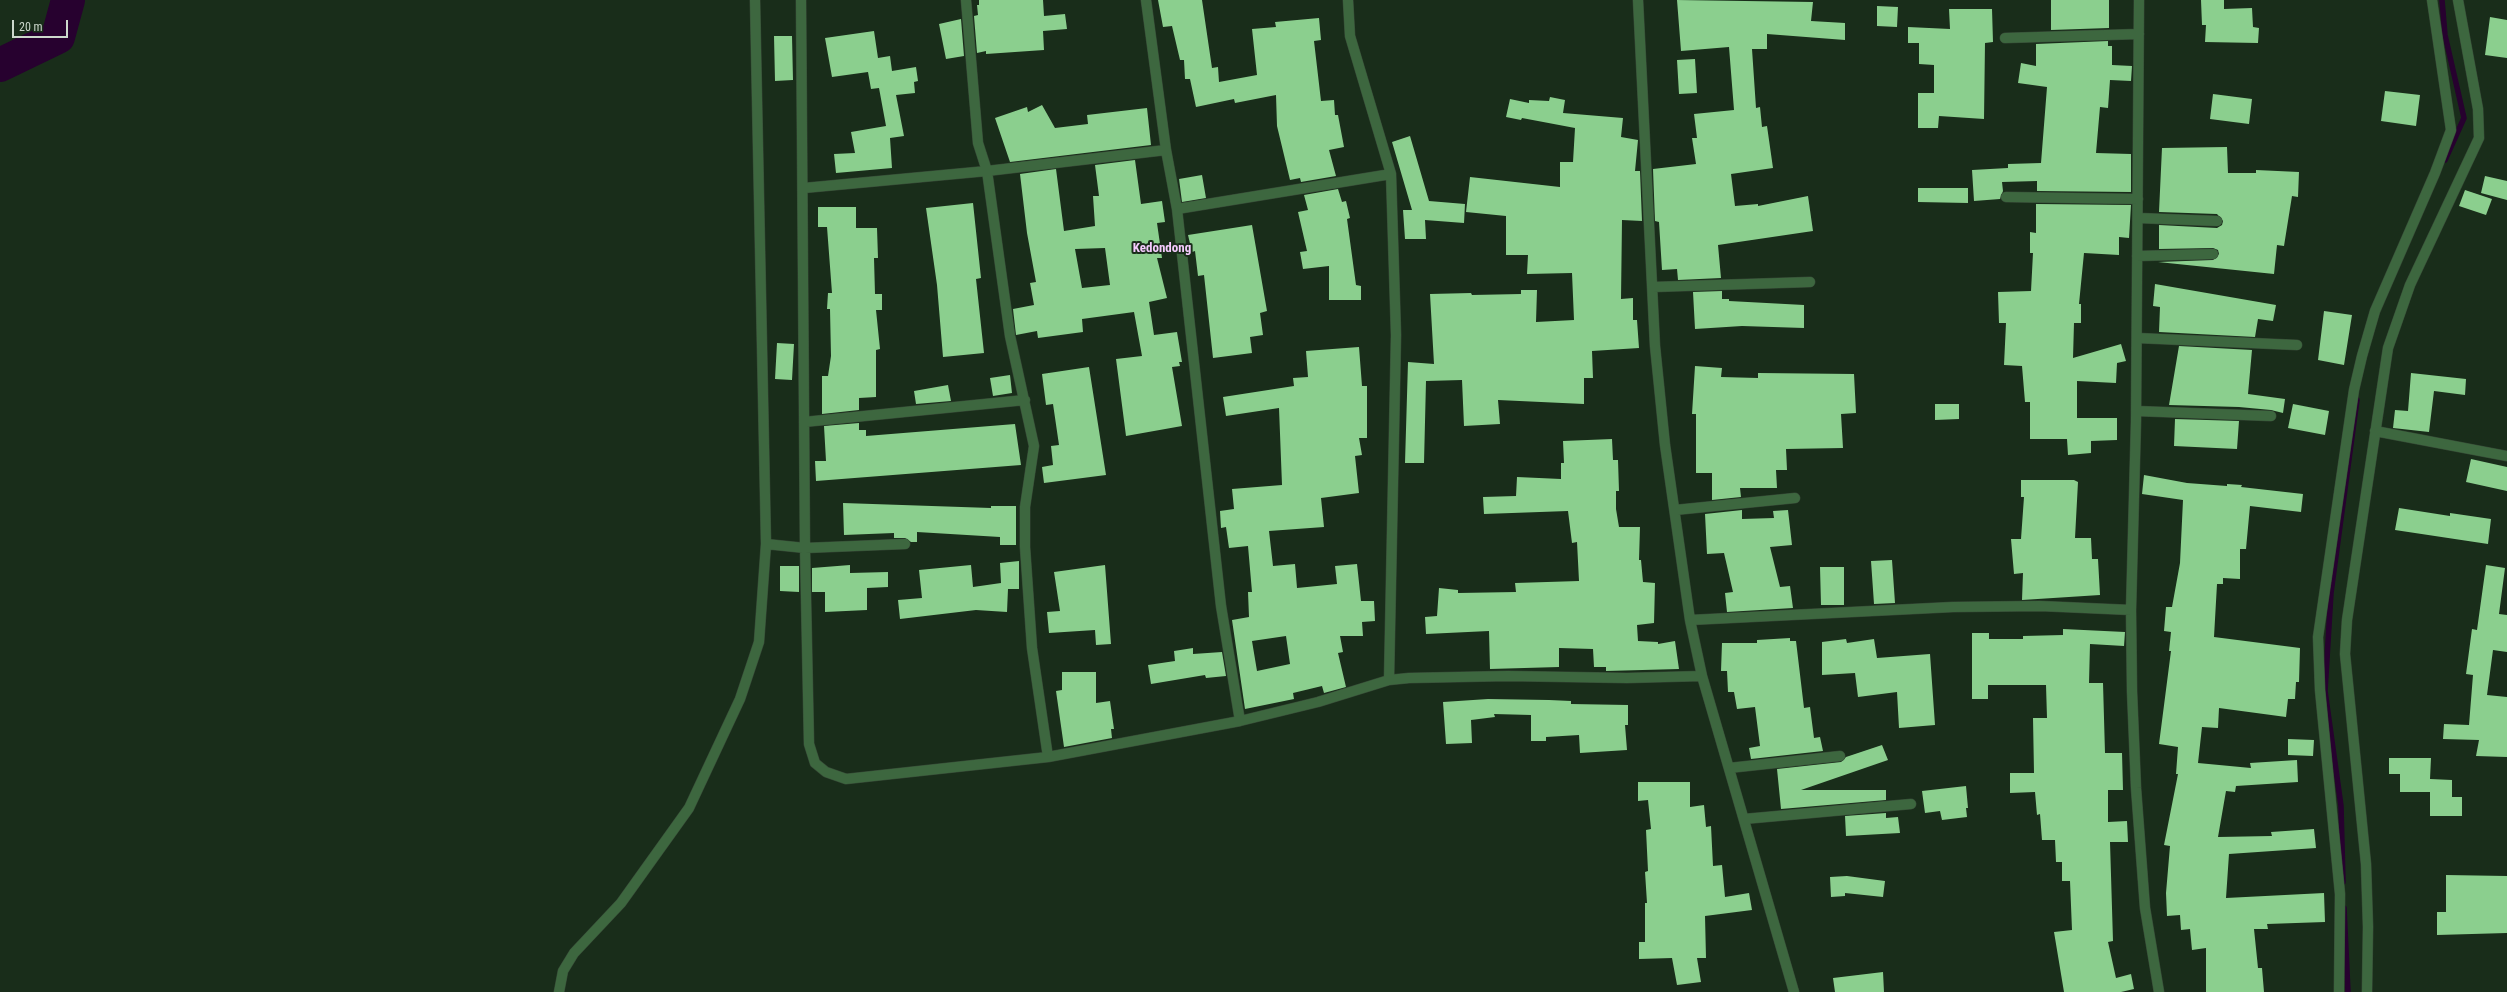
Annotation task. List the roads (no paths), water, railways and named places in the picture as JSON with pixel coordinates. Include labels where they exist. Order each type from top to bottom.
[{"type":"street","points":[[559,992],[563,971],[574,953],[621,903],[689,808],[740,699],[759,642],[766,544],[755,0]]},
{"type":"street","points":[[801,0],[804,188],[805,548],[809,744],[815,763],[826,772],[846,779],[1048,757],[1240,721],[1318,702],[1389,680],[1493,676],[1627,678],[1702,676]]},
{"type":"street","points":[[966,0],[978,143],[987,171],[1005,308],[1034,446],[1025,506],[1025,547],[1032,648],[1048,757]]},
{"type":"street","points":[[1146,0],[1166,150],[1177,209],[1215,554],[1240,721]]},
{"type":"street","points":[[1348,0],[1350,36],[1391,174],[1396,335],[1389,680]]},
{"type":"street","points":[[1638,0],[1655,346],[1674,510],[1690,620],[1702,676],[1794,992]]},
{"type":"street","points":[[2139,0],[2137,338],[2131,610],[2136,788],[2145,908],[2159,992]]},
{"type":"street","points":[[2339,992],[2340,894],[2320,690],[2318,637],[2322,594],[2334,535],[2354,390],[2362,356],[2375,311],[2435,173],[2451,130],[2432,0]]},
{"type":"street","points":[[2367,992],[2368,927],[2366,864],[2345,654],[2353,576],[2388,348],[2410,285],[2480,138],[2478,109],[2458,0]]},
{"type":"street","points":[[2005,38],[2139,34]]},
{"type":"street","points":[[804,188],[987,171],[1166,150]]},
{"type":"street","points":[[1177,209],[1391,174]]},
{"type":"street","points":[[2006,197],[2138,199]]},
{"type":"street","points":[[2138,218],[2217,221]]},
{"type":"street","points":[[2138,256],[2213,254]]},
{"type":"street","points":[[1653,287],[1810,282]]},
{"type":"street","points":[[2137,338],[2297,346]]},
{"type":"street","points":[[804,422],[1025,400]]},
{"type":"street","points":[[2136,411],[2271,416]]},
{"type":"street","points":[[2375,431],[2507,456]]},
{"type":"street","points":[[1674,510],[1795,498]]},
{"type":"street","points":[[766,544],[805,548],[905,544]]},
{"type":"street","points":[[1690,620],[1953,607],[2040,606],[2131,610]]},
{"type":"street","points":[[1729,768],[1840,756]]},
{"type":"street","points":[[1744,819],[1911,804]]},
{"type":"waterway","points":[[0,65],[58,37],[68,0]]},
{"type":"waterway","points":[[2442,0],[2445,35],[2464,118],[2445,160]]},
{"type":"waterway","points":[[2343,882],[2341,806],[2325,691],[2331,593],[2357,400]]},
{"type":"waterway","points":[[2344,908],[2348,992]]},
{"type":"district","name":"Kedondong","points":[[1162,249]]}]
